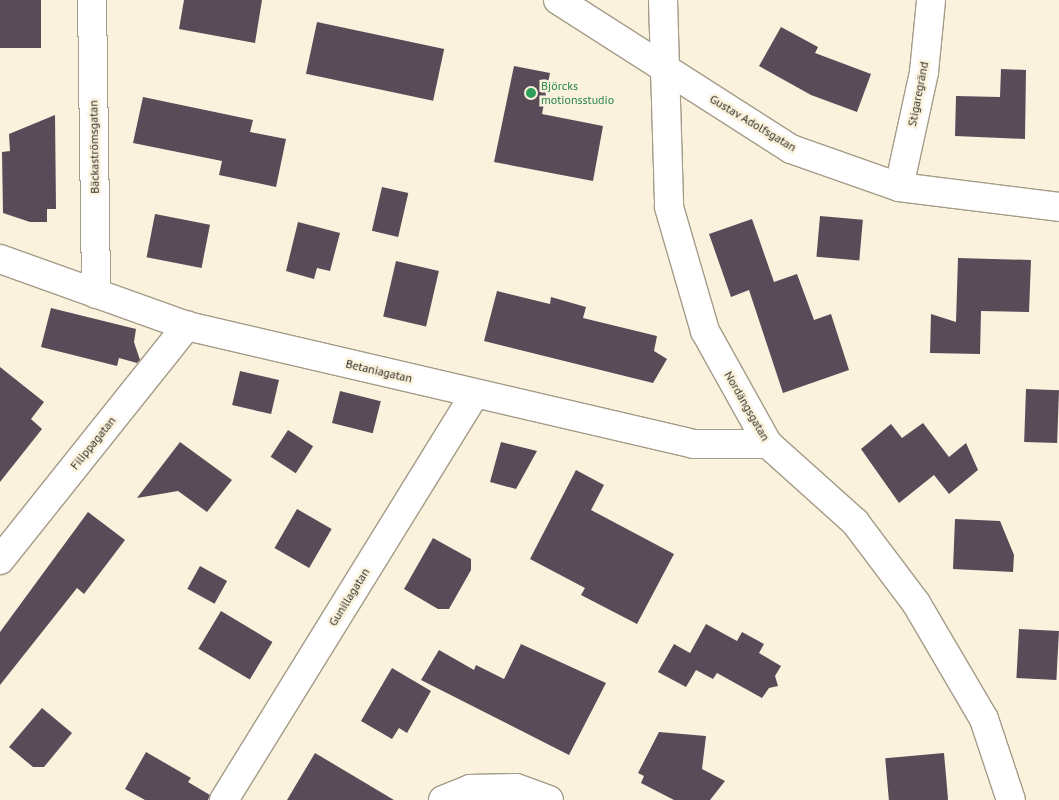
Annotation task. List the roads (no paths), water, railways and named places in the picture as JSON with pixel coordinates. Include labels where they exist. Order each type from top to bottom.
[{"type":"street","name":"Bäckaströmsgatan","points":[[92,0],[96,294]]},
{"type":"street","name":"Gustav Adolfsgatan","points":[[558,0],[791,149],[899,188],[1059,207]]},
{"type":"street","name":"Nordängsgatan","points":[[663,0],[663,67],[669,207],[704,331],[768,444],[855,522],[916,603],[984,719],[1011,800]]},
{"type":"street","name":"Stigaregränd","points":[[899,188],[924,72],[931,0]]},
{"type":"street","name":"Betaniagatan","points":[[0,259],[187,326],[694,444],[768,444]]},
{"type":"street","name":"Filippagatan","points":[[0,560],[187,326]]},
{"type":"street","name":"Gunillagatan","points":[[224,800],[475,394]]},
{"type":"street","points":[[443,800],[470,789],[516,788],[549,800]]},
{"type":"place","name":"Björcks motionsstudio","points":[[531,93]]}]
